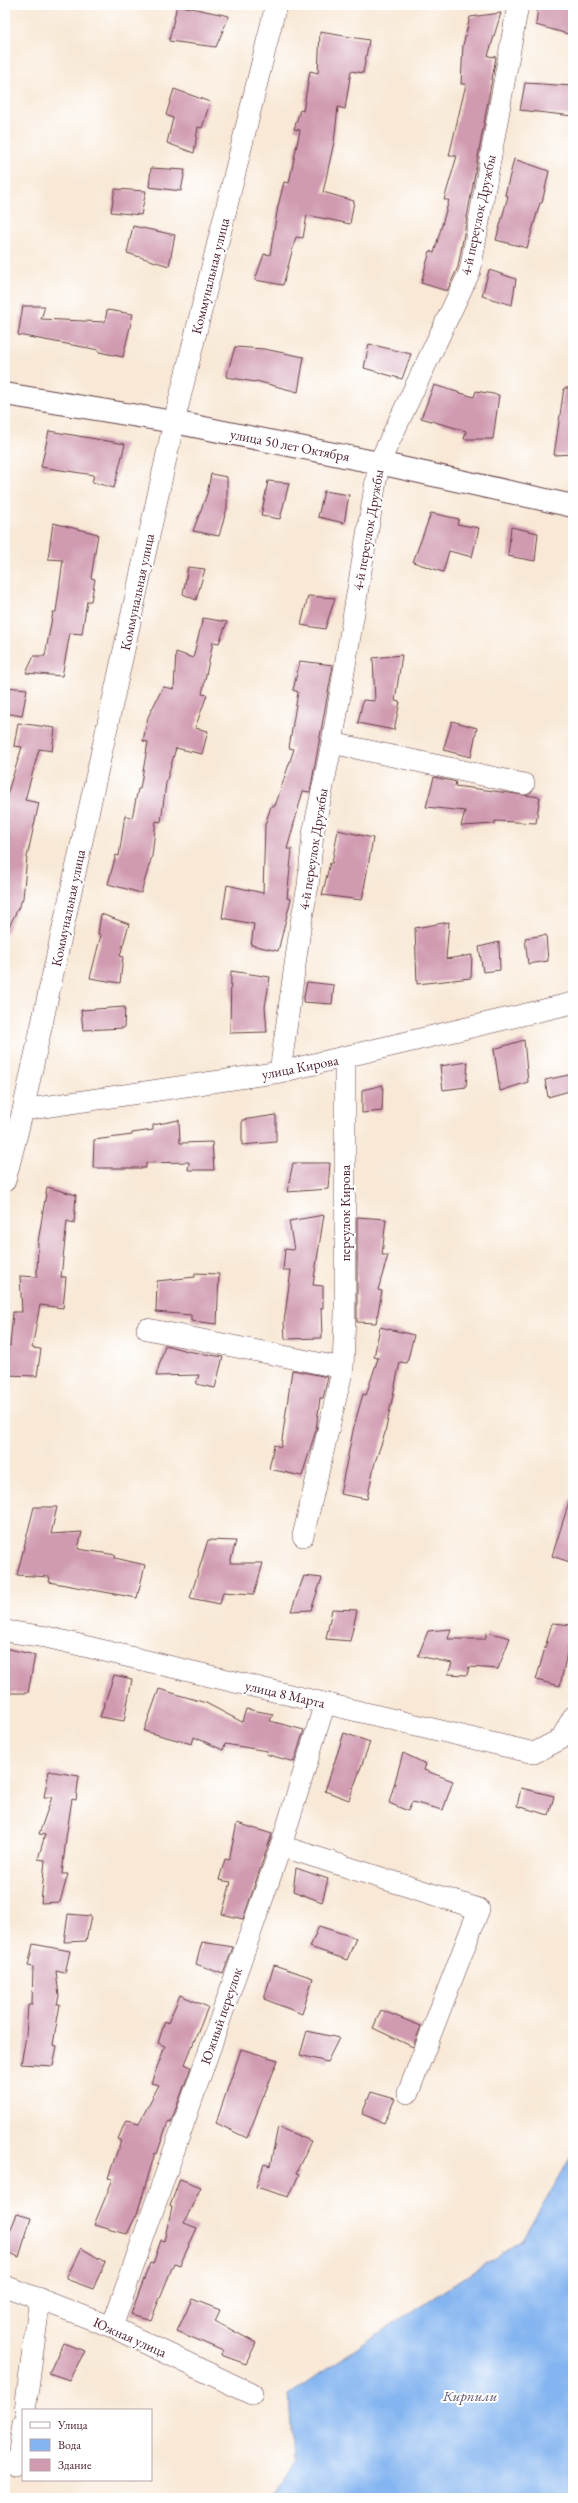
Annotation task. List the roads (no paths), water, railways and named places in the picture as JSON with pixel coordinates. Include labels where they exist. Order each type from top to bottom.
[{"type":"main road","name":"улица 50 лет Октября","points":[[5,394],[174,422],[379,463],[573,506]]},
{"type":"street","name":"Коммунальная улица","points":[[6,1172],[23,1110],[174,422],[276,5]]},
{"type":"street","name":"4-й переулок Дружбы","points":[[280,1072],[301,922],[308,886],[313,834],[332,743],[379,463],[470,271],[518,5]]},
{"type":"street","points":[[332,743],[524,784]]},
{"type":"street","name":"улица Кирова","points":[[23,1110],[280,1072],[345,1058],[573,1003]]},
{"type":"street","name":"переулок Кирова","points":[[303,1536],[343,1368],[345,1314],[345,1058]]},
{"type":"street","points":[[147,1329],[343,1368]]},
{"type":"street","name":"улица 8 Марта","points":[[5,1631],[46,1637],[534,1753],[561,1739],[573,1717]]},
{"type":"street","name":"Южный переулок","points":[[112,2327],[282,1846],[325,1703]]},
{"type":"street","points":[[282,1846],[479,1909],[408,2093]]},
{"type":"street","name":"Южная улица","points":[[5,2286],[40,2298],[112,2327],[252,2394]]},
{"type":"street","points":[[25,2409],[40,2298]]},
{"type":"street","points":[[17,2465],[22,2431]]},
{"type":"water","name":"Кирпили","points":[[573,2153],[573,2494],[570,2498],[266,2498],[293,2459],[289,2395],[376,2335],[522,2240]]}]
